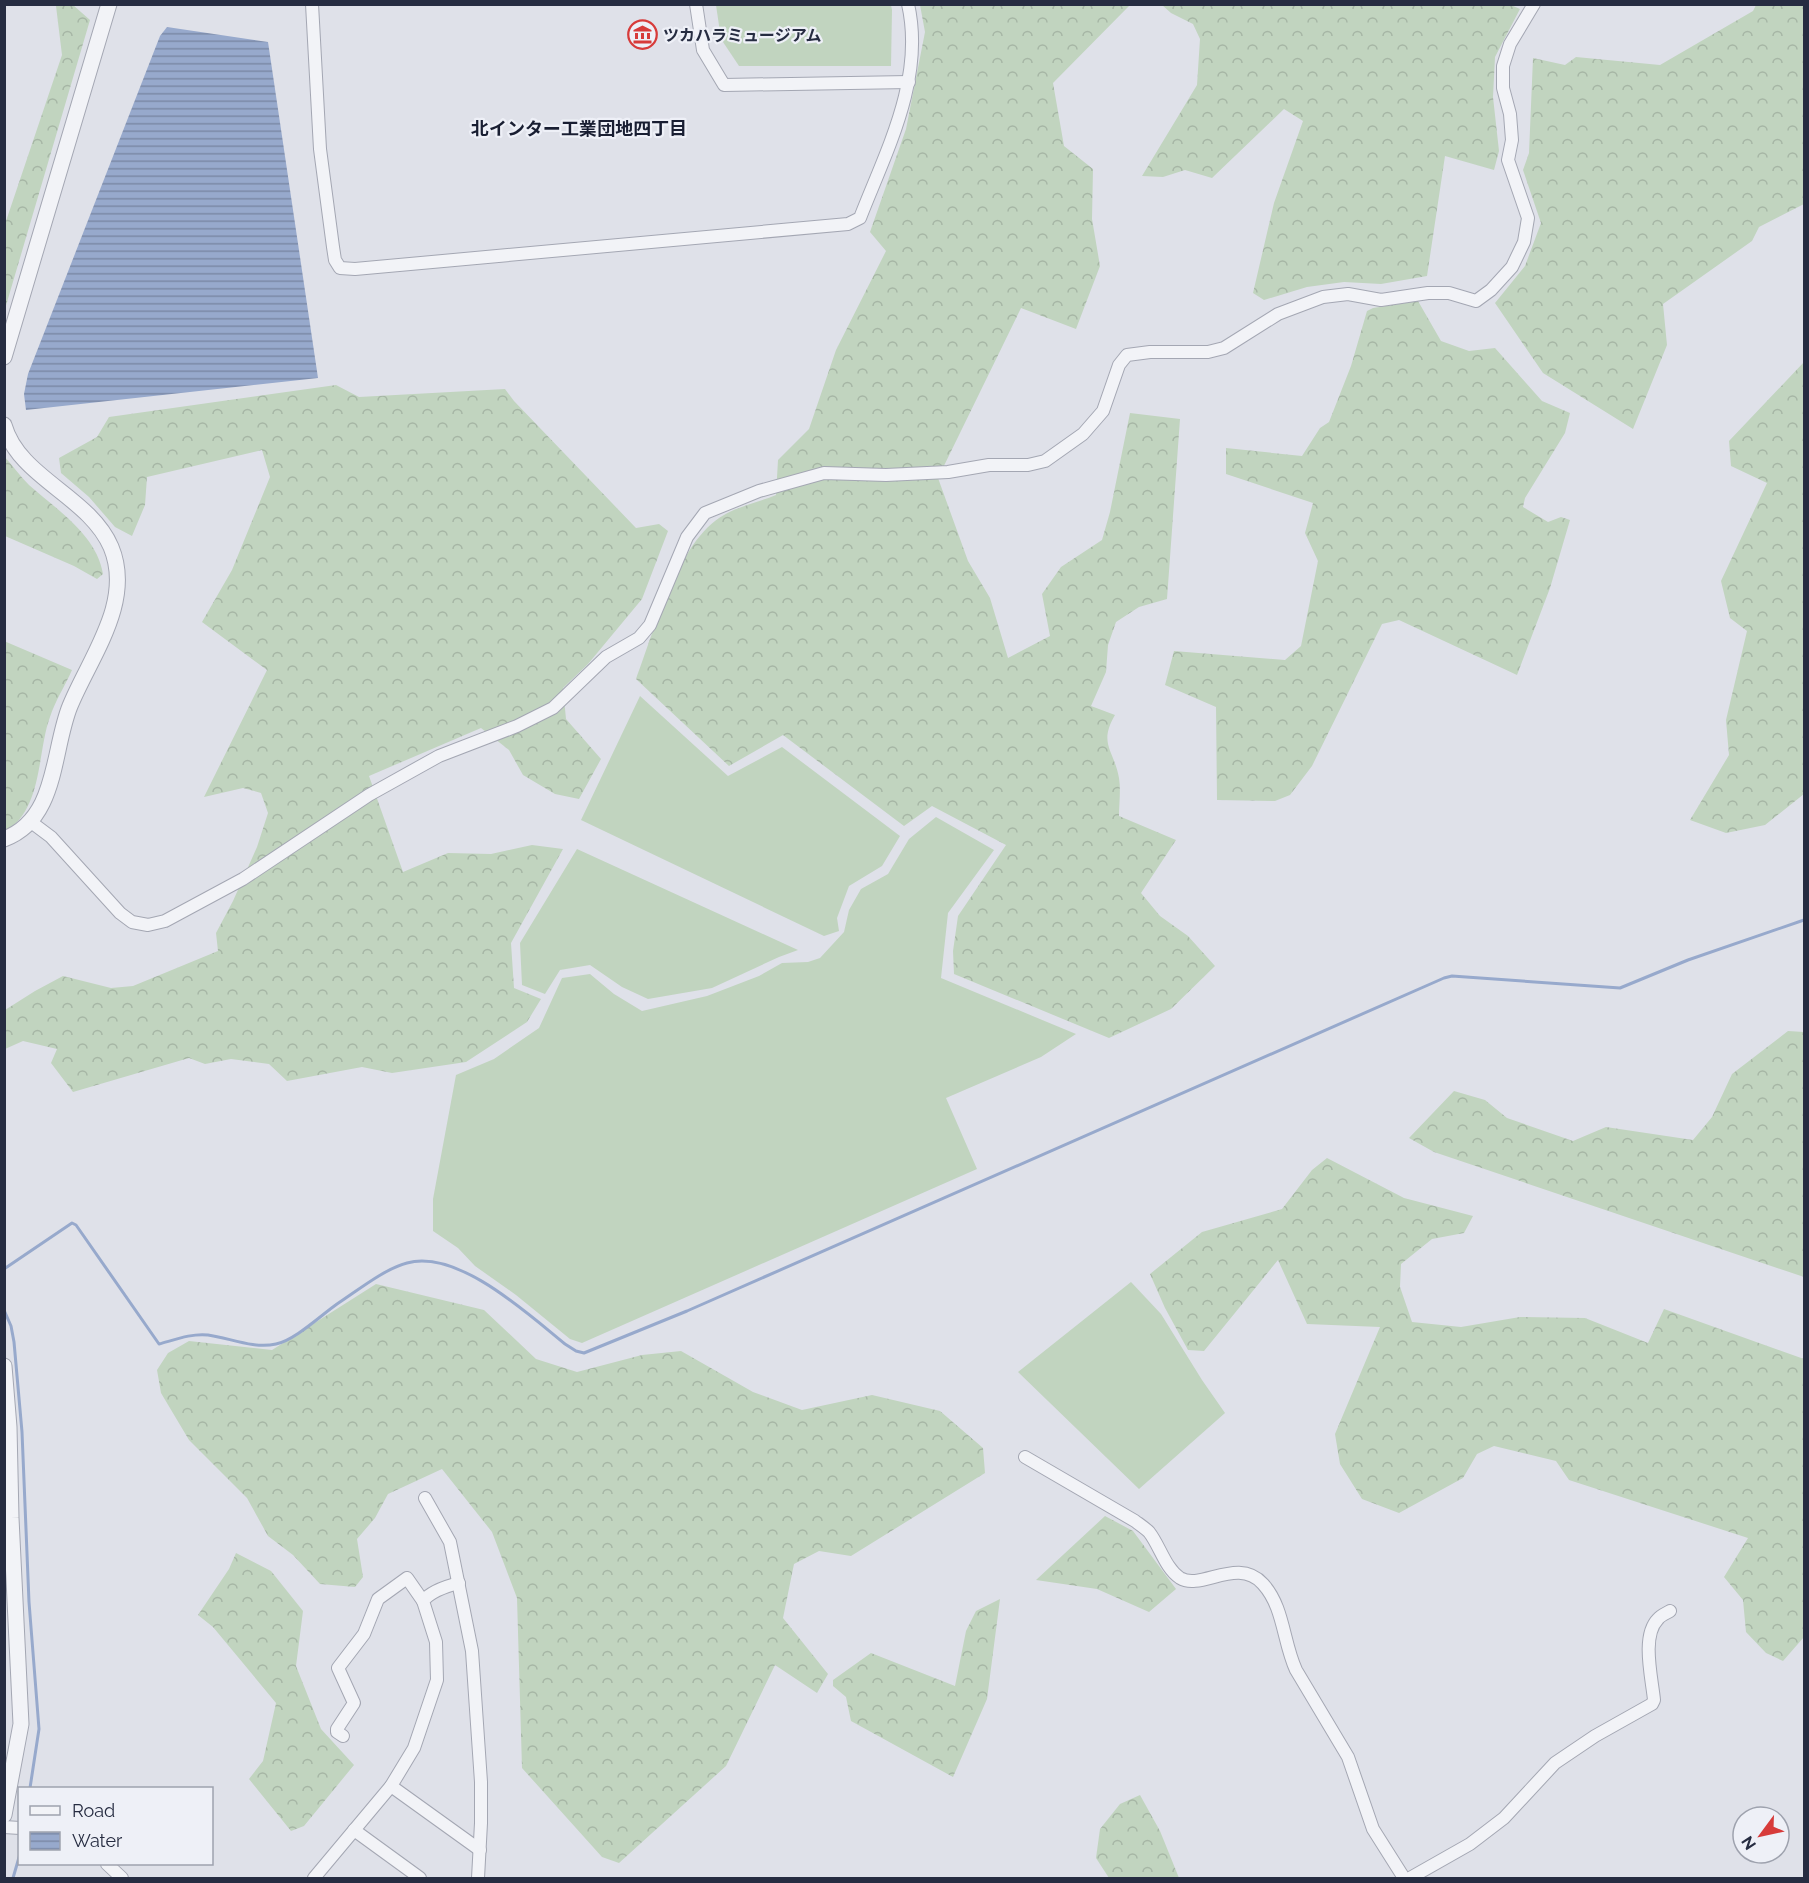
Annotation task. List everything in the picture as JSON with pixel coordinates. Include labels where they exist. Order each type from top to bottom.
[{"type":"street","points":[[4,357],[110,4]]},
{"type":"street","points":[[312,4],[320,149],[335,260],[340,268],[355,269],[848,224],[860,218],[901,114],[909,82],[912,56],[908,4]]},
{"type":"street","points":[[696,4],[703,50],[724,85],[909,82]]},
{"type":"street","points":[[31,822],[51,837],[120,914],[132,922],[148,925],[165,921],[243,879],[369,795],[439,756],[517,726],[553,708],[606,657],[639,638],[650,625],[687,537],[705,513],[759,491],[824,473],[886,475],[948,471],[989,465],[1028,465],[1045,461],[1083,434],[1103,411],[1119,365],[1126,355],[1208,352],[1224,348],[1278,314],[1323,297],[1348,294],[1381,300],[1428,293],[1449,293],[1476,301],[1491,290],[1512,267],[1524,242],[1528,218],[1508,160],[1512,140],[1510,114],[1503,88],[1503,66],[1510,44],[1534,4]]},
{"type":"street","points":[[4,425],[19,453],[44,477],[76,502],[93,521],[110,546],[116,567],[116,593],[113,609],[102,638],[69,707],[50,783],[42,804],[31,822],[13,836],[4,839]]},
{"type":"street","points":[[4,1366],[9,1427],[21,1724],[4,1815]]},
{"type":"street","points":[[1024,1457],[1148,1530],[1170,1568],[1181,1578],[1192,1581],[1231,1573],[1247,1574],[1261,1582],[1274,1597],[1289,1654],[1296,1670],[1348,1757],[1373,1829],[1404,1878]]},
{"type":"street","points":[[425,1498],[450,1542],[472,1652],[481,1792],[478,1878]]},
{"type":"street","points":[[314,1878],[391,1786],[414,1748],[430,1705],[437,1680],[436,1642],[423,1601],[403,1573],[378,1599],[364,1634],[339,1664],[338,1668],[354,1703],[337,1729],[337,1732],[343,1736]]},
{"type":"street","points":[[423,1601],[426,1596],[459,1583]]},
{"type":"street","points":[[1410,1878],[1470,1844],[1504,1818],[1555,1763],[1595,1736],[1652,1704],[1649,1637],[1658,1619],[1670,1611]]},
{"type":"street","points":[[391,1786],[480,1850]]},
{"type":"street","points":[[354,1830],[420,1878]]},
{"type":"street","points":[[109,1865],[122,1878]]},
{"type":"green space","points":[[73,5],[90,20],[5,309],[5,224],[62,55],[56,6]]},
{"type":"green space","points":[[716,5],[891,5],[891,66],[739,66],[721,39]]},
{"type":"green space","points":[[920,5],[1130,5],[1053,83],[1064,146],[1093,169],[1092,219],[1100,266],[1076,329],[1021,308],[938,478],[968,561],[990,598],[1008,658],[1050,636],[1042,594],[1061,567],[1102,540],[1130,413],[1180,419],[1167,599],[1139,607],[1116,622],[1108,645],[1106,672],[1091,706],[1115,715],[1107,740],[1119,778],[1119,816],[1176,840],[1141,893],[1160,916],[1188,936],[1215,966],[1171,1009],[1109,1038],[954,974],[953,951],[958,916],[1006,845],[932,806],[904,826],[783,735],[729,766],[636,679],[670,589],[693,545],[708,527],[724,515],[776,495],[778,460],[809,429],[836,350],[886,251],[870,232],[906,129],[925,32]]},
{"type":"green space","points":[[1162,5],[1511,5],[1520,9],[1495,57],[1493,97],[1499,151],[1494,170],[1445,156],[1427,276],[1381,284],[1344,282],[1307,287],[1264,300],[1253,293],[1274,203],[1303,121],[1284,109],[1212,178],[1185,170],[1163,177],[1142,176],[1197,85],[1200,39],[1193,24],[1171,13]]},
{"type":"green space","points":[[1756,5],[1804,5],[1804,204],[1759,227],[1752,241],[1663,304],[1667,345],[1633,429],[1543,373],[1495,303],[1525,266],[1541,223],[1523,170],[1529,153],[1533,58],[1565,65],[1576,57],[1660,65],[1753,11]]},
{"type":"green space","points":[[1418,301],[1441,341],[1469,351],[1495,348],[1542,401],[1570,413],[1565,433],[1525,498],[1523,507],[1548,522],[1561,517],[1570,520],[1550,588],[1517,675],[1399,620],[1382,624],[1312,766],[1290,795],[1275,801],[1217,800],[1216,707],[1165,685],[1174,651],[1285,660],[1301,646],[1318,561],[1305,533],[1313,503],[1226,474],[1226,448],[1302,456],[1320,428],[1329,422],[1351,366],[1367,311]]},
{"type":"green space","points":[[1804,362],[1804,794],[1765,825],[1726,833],[1690,820],[1729,755],[1726,720],[1747,631],[1730,618],[1721,581],[1767,483],[1731,466],[1729,441]]},
{"type":"green space","points":[[336,385],[359,397],[505,389],[636,528],[659,524],[668,531],[642,599],[588,664],[563,688],[566,719],[601,759],[579,799],[555,794],[523,775],[509,750],[481,728],[369,776],[403,872],[448,853],[491,854],[532,845],[563,849],[511,943],[514,988],[541,999],[527,1022],[466,1062],[392,1073],[362,1067],[287,1081],[269,1064],[231,1059],[205,1064],[189,1058],[73,1092],[51,1063],[57,1049],[23,1041],[5,1049],[5,1010],[63,976],[111,988],[133,986],[218,951],[216,933],[257,847],[268,813],[261,793],[243,788],[204,797],[267,670],[202,622],[232,570],[270,477],[262,450],[147,477],[145,505],[132,536],[115,527],[89,497],[61,473],[59,458],[97,437],[109,417]]},
{"type":"green space","points":[[4,456],[29,485],[63,513],[84,535],[99,560],[103,574],[97,579],[74,566],[5,536]]},
{"type":"green space","points":[[4,641],[72,670],[50,717],[32,796],[17,822],[4,832]]},
{"type":"green space","points":[[640,696],[728,776],[782,747],[900,836],[882,866],[849,886],[837,918],[839,931],[824,936],[581,820]]},
{"type":"green space","points":[[936,817],[994,850],[948,913],[941,978],[1076,1034],[1041,1057],[946,1098],[977,1169],[582,1343],[570,1339],[516,1295],[475,1266],[458,1248],[433,1231],[433,1199],[456,1075],[494,1059],[539,1028],[562,978],[590,974],[614,994],[642,1011],[707,996],[759,976],[782,963],[808,962],[820,958],[844,932],[849,910],[861,889],[888,874],[909,839]]},
{"type":"green space","points":[[577,849],[798,950],[712,988],[648,999],[622,987],[590,965],[560,970],[545,994],[522,985],[520,943]]},
{"type":"green space","points":[[1788,1031],[1804,1032],[1804,1277],[1434,1152],[1409,1138],[1454,1091],[1485,1100],[1507,1118],[1573,1141],[1606,1127],[1693,1140],[1712,1117],[1732,1074]]},
{"type":"green space","points":[[1327,1158],[1404,1198],[1473,1216],[1464,1233],[1432,1239],[1401,1264],[1400,1287],[1412,1322],[1461,1327],[1520,1317],[1585,1318],[1648,1343],[1664,1309],[1804,1359],[1804,1637],[1783,1661],[1766,1653],[1746,1632],[1743,1600],[1724,1577],[1748,1538],[1569,1480],[1556,1461],[1494,1446],[1477,1454],[1463,1478],[1399,1513],[1362,1499],[1340,1464],[1335,1434],[1380,1327],[1307,1324],[1278,1260],[1204,1351],[1188,1350],[1150,1274],[1202,1232],[1282,1209],[1312,1170]]},
{"type":"green space","points":[[1131,1282],[1161,1314],[1225,1413],[1139,1489],[1018,1372]]},
{"type":"green space","points":[[376,1284],[484,1310],[536,1359],[577,1372],[642,1355],[681,1351],[753,1392],[802,1410],[872,1395],[940,1411],[983,1448],[985,1473],[851,1556],[819,1551],[794,1564],[783,1618],[828,1674],[817,1693],[775,1665],[726,1766],[619,1863],[602,1857],[522,1768],[517,1598],[492,1532],[442,1469],[388,1494],[375,1518],[357,1539],[363,1577],[355,1587],[320,1584],[293,1555],[268,1536],[247,1498],[189,1440],[161,1393],[157,1370],[168,1353],[189,1341],[272,1350]]},
{"type":"green space","points":[[1105,1516],[1133,1531],[1176,1589],[1149,1612],[1097,1589],[1036,1580]]},
{"type":"green space","points":[[236,1553],[271,1571],[303,1611],[296,1666],[321,1729],[354,1765],[304,1826],[291,1831],[249,1779],[263,1761],[276,1703],[213,1627],[198,1615],[229,1569]]},
{"type":"green space","points":[[1000,1599],[987,1699],[953,1777],[851,1721],[846,1697],[833,1686],[833,1680],[871,1653],[955,1686],[966,1631],[976,1611]]},
{"type":"green space","points":[[1140,1795],[1160,1831],[1179,1878],[1109,1878],[1096,1858],[1100,1829],[1120,1804]]},
{"type":"water","points":[[167,27],[268,42],[318,378],[26,410],[24,394],[28,374],[160,36]]},
{"type":"waterway","points":[[4,1269],[72,1223],[76,1225],[159,1344],[183,1337],[202,1335],[267,1345],[291,1338],[389,1270],[407,1263],[427,1261],[448,1266],[491,1287],[565,1344],[584,1353],[687,1311],[1444,978],[1452,976],[1620,988],[1688,960],[1804,920]]},
{"type":"waterway","points":[[4,1310],[11,1326],[14,1342],[22,1432],[29,1602],[39,1729],[30,1787]]},
{"type":"waterway","points":[[13,1878],[18,1861]]},
{"type":"place","name":"ツカハラミュージアム","points":[[642,35]]},
{"type":"district","name":"北インター工業団地四丁目","points":[[579,128]]}]
